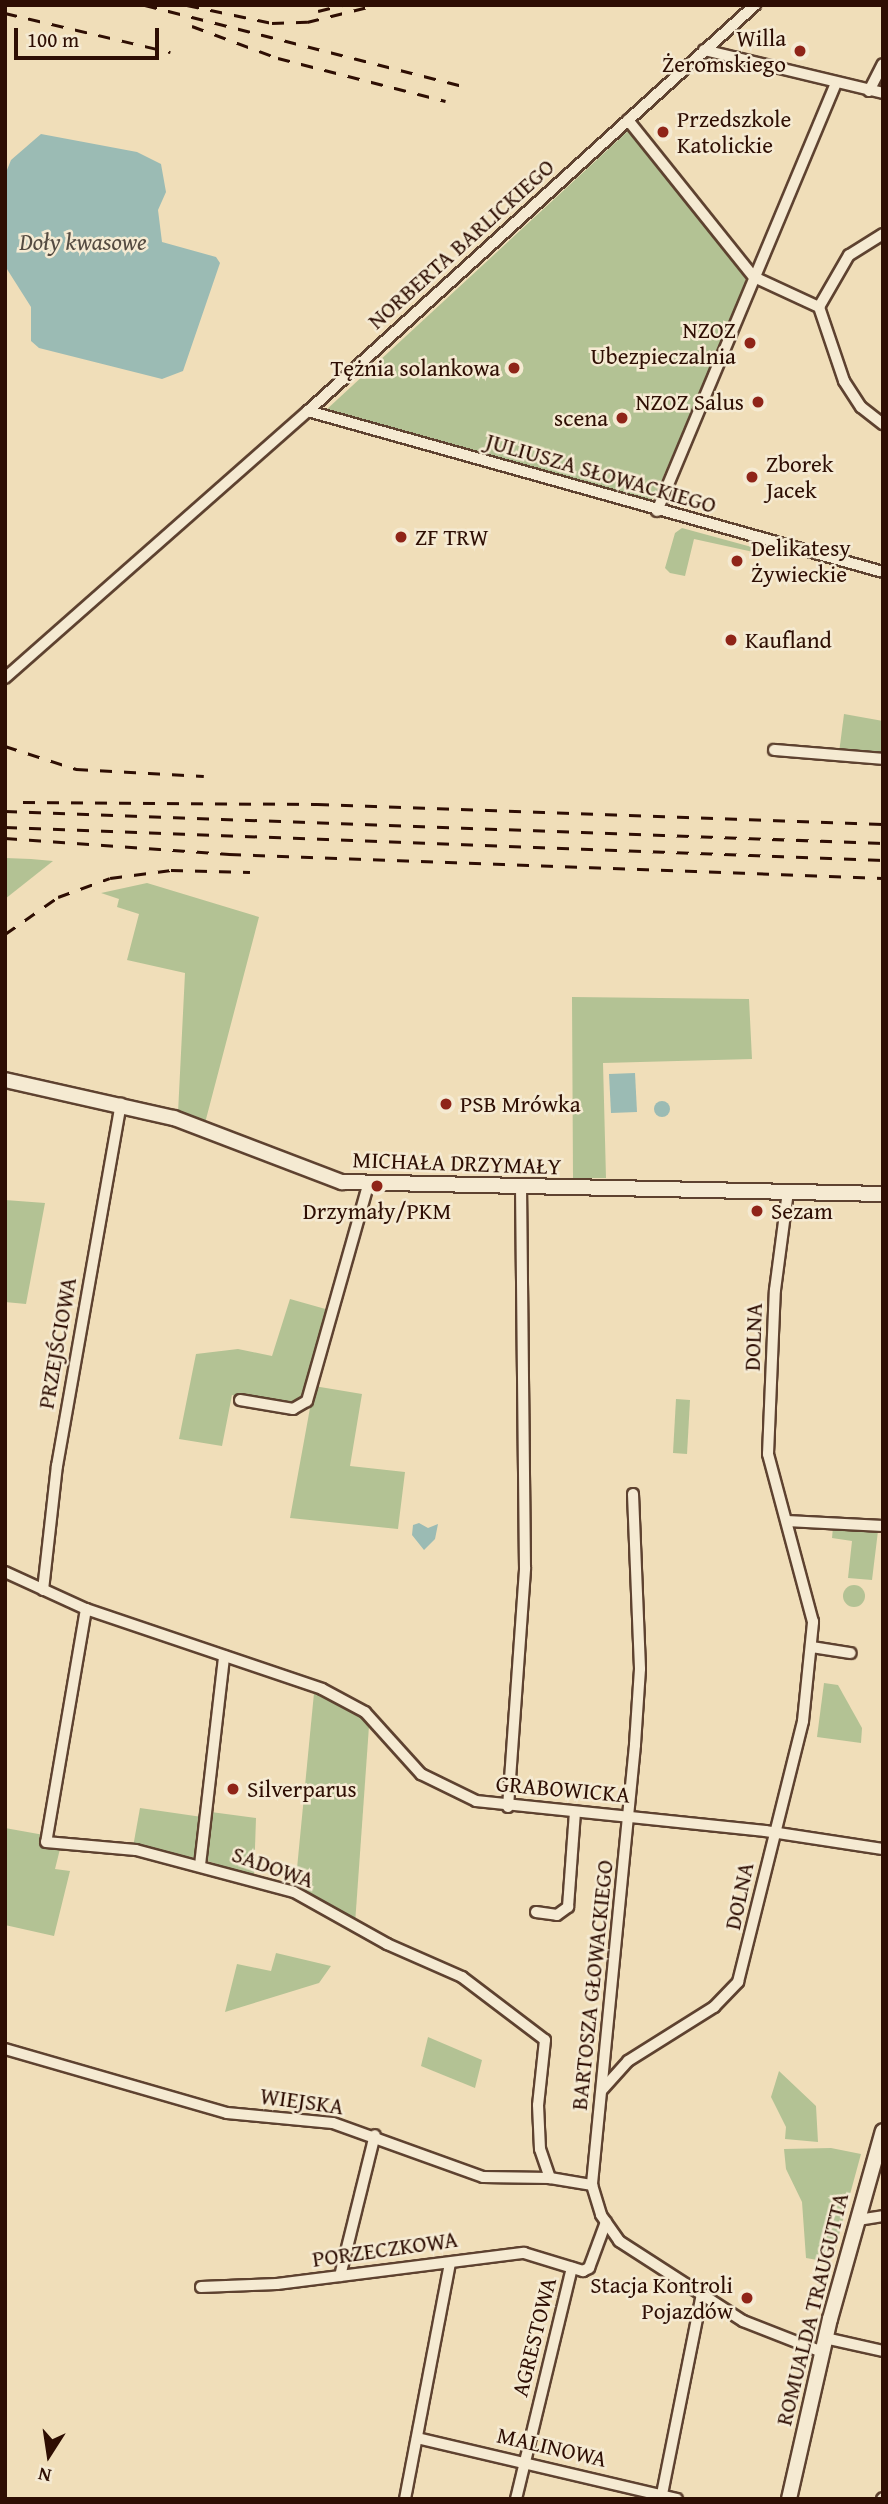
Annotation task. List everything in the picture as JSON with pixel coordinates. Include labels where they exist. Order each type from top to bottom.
[{"type":"street","name":"NORBERTA BARLICKIEGO","points":[[5,678],[308,411],[755,5]]},
{"type":"street","points":[[704,50],[883,93]]},
{"type":"street","points":[[869,91],[883,64]]},
{"type":"street","points":[[657,511],[836,83]]},
{"type":"street","points":[[628,120],[754,277],[819,307],[844,381],[860,407],[883,424]]},
{"type":"street","points":[[819,307],[849,255],[883,234]]},
{"type":"street","name":"JULIUSZA SŁOWACKIEGO","points":[[308,411],[657,511],[883,572]]},
{"type":"street","points":[[774,750],[883,759]]},
{"type":"street","name":"MICHAŁA DRZYMAŁY","points":[[5,1080],[174,1118],[318,1177],[368,1185],[883,1194]]},
{"type":"street","name":"PRZEJŚCIOWA","points":[[43,1590],[57,1466],[121,1104]]},
{"type":"street","points":[[240,1400],[293,1409],[307,1401],[368,1185]]},
{"type":"street","points":[[509,1807],[524,1569],[521,1188]]},
{"type":"street","name":"DOLNA","points":[[602,2090],[628,2061],[714,2007],[738,1982],[803,1721],[812,1647],[811,1605],[768,1454],[775,1290],[788,1191]]},
{"type":"street","name":"BARTOSZA GŁOWACKIEGO","points":[[633,1494],[640,1669],[630,1816],[592,2185],[606,2222],[619,2241],[701,2298],[743,2321],[824,2345],[883,2351]]},
{"type":"street","points":[[787,1521],[883,1526]]},
{"type":"street","name":"GRABOWICKA","points":[[5,1572],[86,1609],[343,1700],[365,1712],[421,1774],[476,1801],[509,1807],[630,1816],[883,1849]]},
{"type":"street","name":"SADOWA","points":[[86,1609],[46,1842],[136,1850],[294,1892],[387,1944],[450,1970],[514,2020],[540,2033],[546,2050],[539,2079],[540,2149],[550,2178]]},
{"type":"street","points":[[812,1647],[851,1653]]},
{"type":"street","points":[[200,1865],[224,1656]]},
{"type":"street","points":[[536,1912],[557,1915],[568,1907],[575,1812]]},
{"type":"street","name":"WIEJSKA","points":[[5,2049],[227,2113],[333,2123],[375,2135],[483,2177],[550,2178],[592,2185]]},
{"type":"street","name":"ROMUALDA TRAUGUTTA","points":[[789,2499],[824,2345],[883,2131]]},
{"type":"street","points":[[340,2276],[375,2135]]},
{"type":"street","points":[[858,2220],[883,2216]]},
{"type":"street","points":[[572,2267],[589,2267],[606,2222]]},
{"type":"street","name":"PORZECZKOWA","points":[[201,2287],[230,2288],[524,2253],[572,2267]]},
{"type":"street","points":[[405,2499],[450,2263]]},
{"type":"street","name":"AGRESTOWA","points":[[516,2499],[572,2267]]},
{"type":"street","points":[[662,2497],[701,2298]]},
{"type":"street","name":"MALINOWA","points":[[418,2438],[525,2461],[677,2499]]},
{"type":"green space","points":[[629,130],[745,278],[746,285],[654,498],[646,501],[326,410]]},
{"type":"green space","points":[[682,528],[759,549],[758,553],[694,539],[685,576],[670,573],[665,568],[675,533]]},
{"type":"green space","points":[[844,714],[883,721],[883,756],[839,753]]},
{"type":"green space","points":[[5,858],[31,859],[53,861],[5,899]]},
{"type":"green space","points":[[147,883],[259,917],[205,1123],[178,1113],[185,973],[127,960],[139,914],[117,907],[119,899],[101,893]]},
{"type":"green space","points":[[572,997],[749,999],[752,1059],[603,1063],[606,1178],[573,1178]]},
{"type":"green space","points":[[5,1200],[45,1203],[26,1304],[5,1302]]},
{"type":"green space","points":[[290,1299],[329,1310],[303,1398],[291,1406],[232,1395],[222,1446],[179,1439],[196,1354],[238,1349],[272,1356]]},
{"type":"green space","points":[[314,1386],[362,1394],[350,1466],[405,1472],[398,1529],[290,1518]]},
{"type":"green space","points":[[676,1399],[690,1400],[687,1454],[673,1453]]},
{"type":"green space","points":[[833,1527],[878,1531],[872,1580],[848,1578],[852,1541],[832,1538]]},
{"type":"green space","points":[[854,1585],[862,1588],[865,1596],[862,1604],[854,1607],[846,1604],[843,1596],[846,1588]]},
{"type":"green space","points":[[824,1683],[838,1685],[862,1728],[861,1743],[817,1737]]},
{"type":"green space","points":[[314,1693],[355,1712],[369,1726],[355,1924],[295,1889]]},
{"type":"green space","points":[[140,1808],[202,1817],[197,1858],[133,1847]]},
{"type":"green space","points":[[211,1812],[256,1818],[254,1877],[205,1860]]},
{"type":"green space","points":[[5,1828],[44,1835],[42,1846],[60,1849],[55,1869],[70,1871],[54,1936],[5,1925]]},
{"type":"green space","points":[[276,1953],[331,1966],[319,1983],[225,2012],[237,1964],[271,1971]]},
{"type":"green space","points":[[428,2037],[482,2060],[475,2088],[421,2066]]},
{"type":"green space","points":[[779,2071],[816,2106],[818,2142],[785,2139],[786,2127],[771,2097]]},
{"type":"green space","points":[[831,2148],[861,2154],[834,2253],[828,2252],[823,2261],[806,2258],[802,2202],[786,2169],[784,2149]]},
{"type":"water","name":"Doły kwasowe","points":[[41,134],[137,152],[161,164],[166,192],[158,210],[162,242],[216,257],[220,263],[183,371],[162,379],[39,348],[31,341],[31,307],[5,266],[5,175],[11,160]]},
{"type":"water","points":[[635,1073],[637,1112],[611,1113],[609,1074]]},
{"type":"water","points":[[662,1101],[668,1103],[668,1115],[662,1117],[656,1115],[654,1109],[656,1103]]},
{"type":"water","points":[[419,1523],[428,1528],[438,1524],[435,1539],[424,1550],[412,1535],[413,1525]]},
{"type":"railway","points":[[145,5],[466,87]]},
{"type":"railway","points":[[187,5],[272,23],[307,22],[376,5]]},
{"type":"railway","points":[[318,11],[342,5]]},
{"type":"railway","points":[[5,13],[170,52]]},
{"type":"railway","points":[[192,26],[278,58],[446,101]]},
{"type":"railway","points":[[5,746],[76,769],[204,776]]},
{"type":"railway","points":[[23,802],[317,804],[883,824]]},
{"type":"railway","points":[[5,811],[883,843]]},
{"type":"railway","points":[[5,827],[883,860]]},
{"type":"railway","points":[[5,838],[229,854],[883,878]]},
{"type":"railway","points":[[5,934],[58,897],[110,878],[171,870],[250,872]]},
{"type":"place","name":"Willa Żeromskiego","points":[[800,51]]},
{"type":"place","name":"Przedszkole Katolickie","points":[[663,132]]},
{"type":"place","name":"NZOZ Ubezpieczalnia","points":[[750,343]]},
{"type":"place","name":"Tężnia solankowa","points":[[514,368]]},
{"type":"place","name":"NZOZ Salus","points":[[758,402]]},
{"type":"place","name":"scena","points":[[622,418]]},
{"type":"place","name":"Zborek Jacek","points":[[752,477]]},
{"type":"place","name":"ZF TRW","points":[[401,537]]},
{"type":"place","name":"Delikatesy Żywieckie","points":[[737,561]]},
{"type":"place","name":"Kaufland","points":[[731,640]]},
{"type":"place","name":"PSB Mrówka","points":[[446,1104]]},
{"type":"place","name":"Drzymały/PKM","points":[[377,1186]]},
{"type":"place","name":"Sezam","points":[[757,1211]]},
{"type":"place","name":"Silverparus","points":[[233,1789]]},
{"type":"place","name":"Stacja Kontroli Pojazdów","points":[[747,2298]]}]
